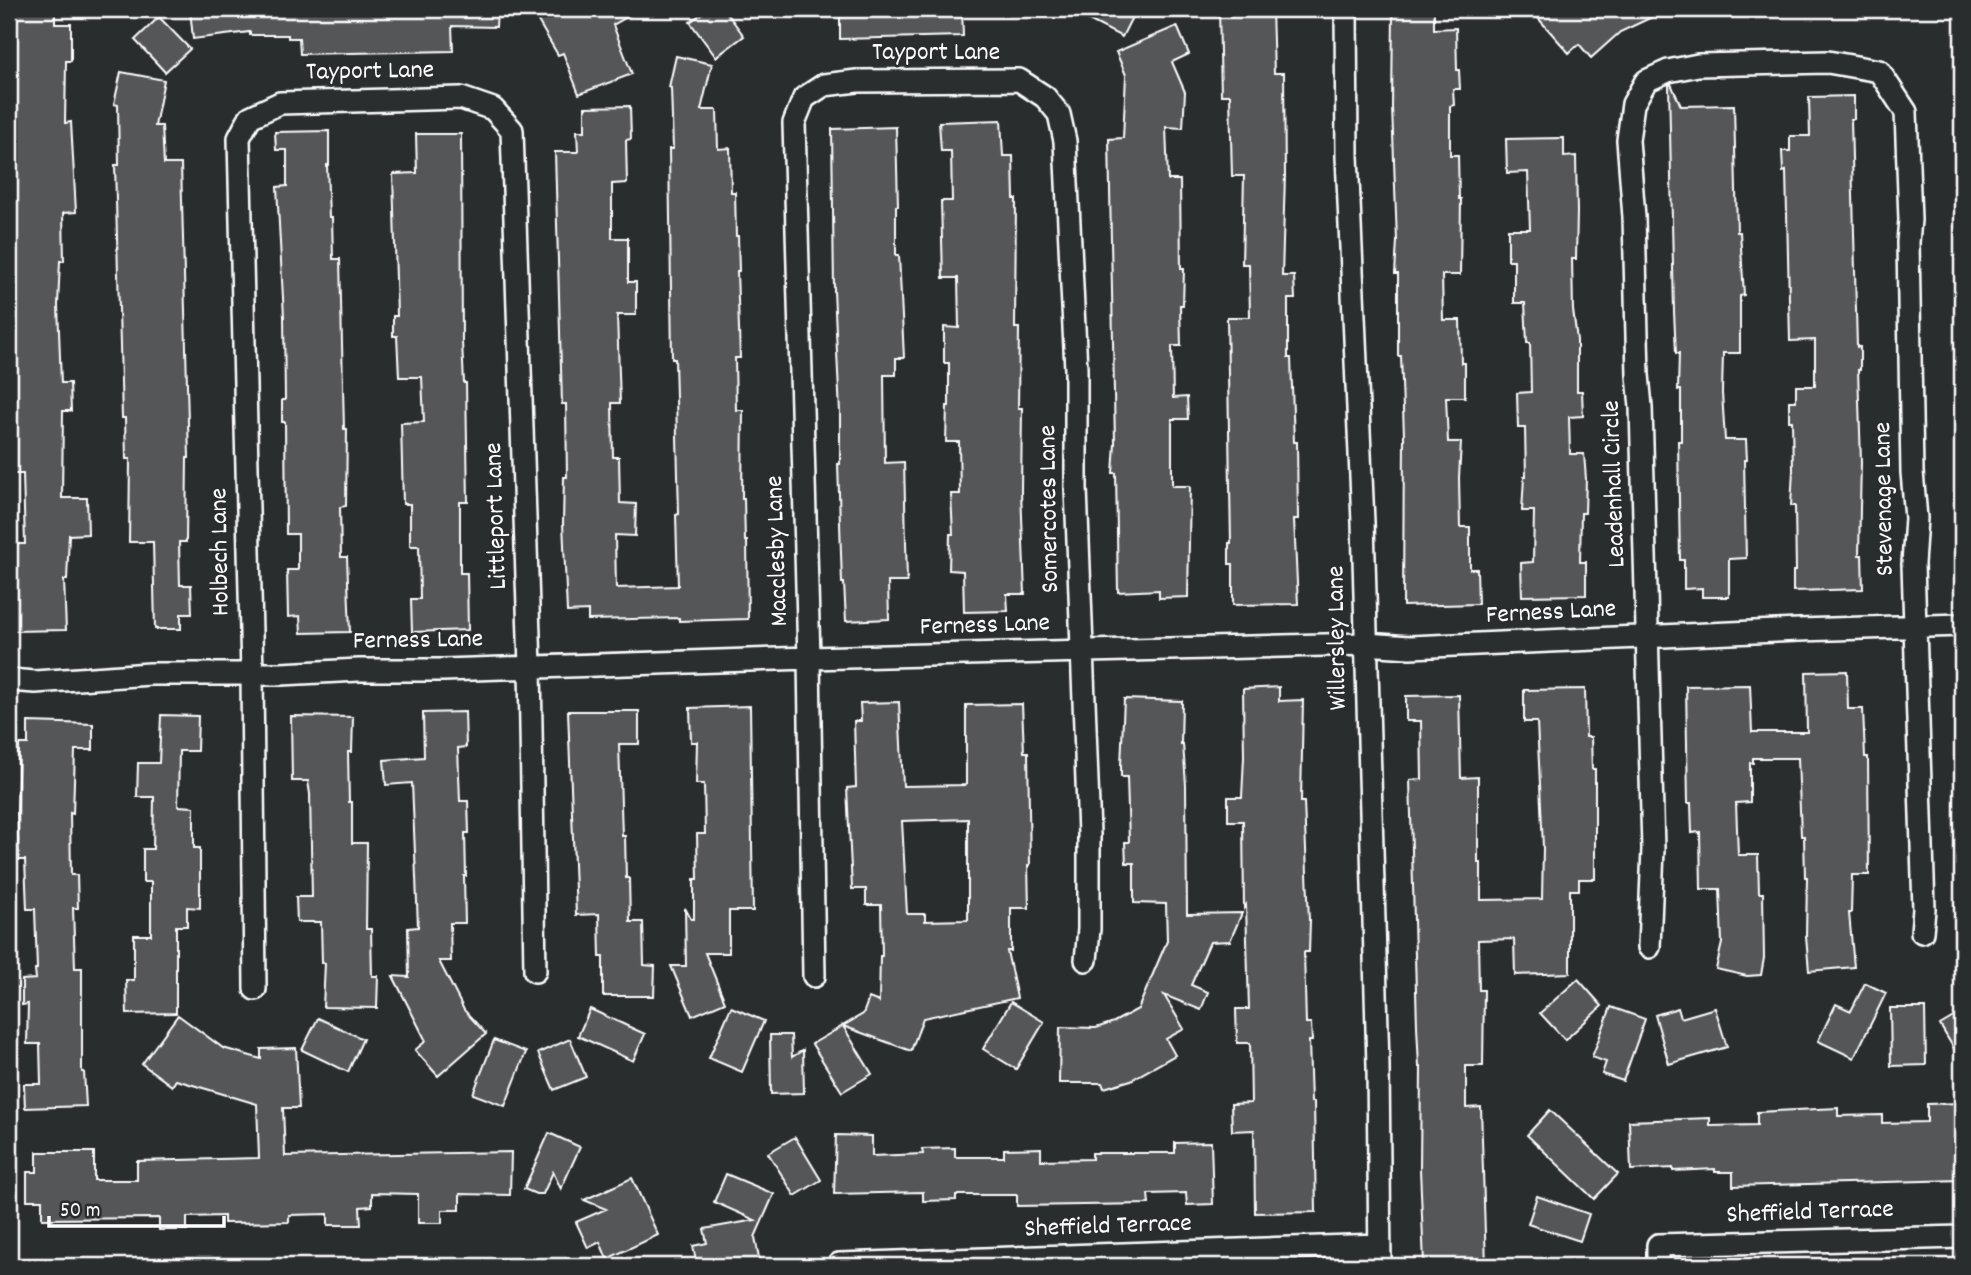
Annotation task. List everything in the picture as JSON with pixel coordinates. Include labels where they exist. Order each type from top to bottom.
[{"type":"street","name":"Willersley Lane","points":[[1346,9],[1347,156],[1363,522],[1378,1066],[1380,1266]]},
{"type":"street","name":"Leadenhall Circle","points":[[1649,947],[1653,849],[1634,217],[1628,140],[1633,104],[1646,81],[1668,71],[1698,65],[1828,62],[1879,71]]},
{"type":"street","name":"Stevenage Lane","points":[[1879,71],[1906,112],[1908,141],[1912,458],[1916,518],[1913,564],[1924,909],[1922,932]]},
{"type":"street","name":"Tayport Lane","points":[[794,123],[804,99],[824,85],[857,81],[1018,80],[1045,97],[1059,114],[1065,141]]},
{"type":"street","name":"Tayport Lane","points":[[250,117],[280,103],[461,98],[493,108]]},
{"type":"street","name":"Littleport Lane","points":[[493,108],[512,130],[530,666],[535,971]]},
{"type":"street","name":"Holbech Lane","points":[[250,117],[239,138],[252,674],[255,989]]},
{"type":"street","name":"Macclesby Lane","points":[[794,123],[809,658],[814,976]]},
{"type":"street","name":"Somercotes Lane","points":[[1065,141],[1076,369],[1076,488],[1089,834],[1089,929],[1086,960]]},
{"type":"street","name":"Ferness Lane","points":[[9,680],[35,682],[150,674],[252,674],[1081,650],[1365,644],[1410,647],[1962,625]]},
{"type":"street","name":"Sheffield Terrace","points":[[1658,1266],[1658,1245],[1962,1237]]},
{"type":"street","name":"Sheffield Terrace","points":[[839,1265],[1379,1245]]},
{"type":"building","points":[[12,9],[55,9],[55,24],[71,24],[71,61],[66,61],[65,123],[71,122],[76,212],[63,213],[64,261],[60,261],[58,305],[61,383],[70,383],[71,411],[63,411],[62,498],[87,498],[88,534],[69,535],[67,580],[64,580],[66,630],[13,631],[11,544],[25,544],[23,474],[9,474],[9,26],[13,25]]},
{"type":"building","points":[[190,9],[497,9],[496,27],[452,26],[453,51],[300,54],[299,38],[288,38],[288,35],[250,35],[250,32],[193,39]]},
{"type":"building","points":[[531,9],[641,9],[613,25],[632,74],[579,94],[563,53],[558,55]]},
{"type":"building","points":[[708,9],[724,9],[744,36],[716,57],[690,22]]},
{"type":"building","points":[[840,9],[962,9],[963,36],[840,39]]},
{"type":"building","points":[[1067,9],[1136,9],[1122,37]]},
{"type":"building","points":[[1219,9],[1272,9],[1274,73],[1284,73],[1282,276],[1294,276],[1295,299],[1288,299],[1288,358],[1291,358],[1294,442],[1297,442],[1298,519],[1294,519],[1298,604],[1233,605],[1233,564],[1229,564],[1231,543],[1227,317],[1250,317],[1249,264],[1242,264],[1244,176],[1232,176],[1230,95],[1221,95]]},
{"type":"building","points":[[1393,9],[1434,9],[1434,29],[1456,28],[1460,89],[1453,89],[1454,105],[1450,106],[1450,155],[1458,155],[1461,199],[1460,275],[1442,275],[1443,320],[1460,320],[1461,363],[1465,363],[1465,397],[1446,397],[1448,442],[1461,442],[1460,527],[1470,527],[1470,569],[1477,569],[1478,604],[1403,606],[1404,435],[1401,356],[1398,356],[1398,274],[1395,274],[1397,241],[1392,107]]},
{"type":"building","points":[[1549,9],[1669,9],[1620,32],[1591,58],[1579,44],[1569,53],[1538,18]]},
{"type":"building","points":[[159,17],[190,49],[165,72],[135,40]]},
{"type":"building","points":[[1177,26],[1189,54],[1172,62],[1185,92],[1183,128],[1166,127],[1168,180],[1180,180],[1181,269],[1184,269],[1183,305],[1180,305],[1181,346],[1172,346],[1173,398],[1187,397],[1188,419],[1172,419],[1172,486],[1190,486],[1188,597],[1159,598],[1159,590],[1118,592],[1116,473],[1113,473],[1115,443],[1109,139],[1123,138],[1126,75],[1116,52]]},
{"type":"building","points":[[676,56],[712,64],[701,110],[717,110],[718,149],[730,148],[731,192],[735,192],[738,236],[740,358],[735,358],[736,410],[743,410],[742,498],[747,541],[748,619],[588,620],[588,611],[567,612],[563,523],[564,477],[567,477],[566,404],[562,404],[555,152],[578,152],[577,131],[585,131],[585,107],[630,106],[631,139],[626,140],[627,183],[612,184],[612,238],[628,238],[628,282],[636,282],[636,315],[617,315],[620,403],[612,403],[613,457],[619,457],[620,503],[636,504],[635,536],[615,535],[616,588],[678,586],[676,515],[679,514],[675,359],[672,359],[669,149],[673,149],[669,87]]},
{"type":"building","points":[[121,72],[164,80],[155,126],[162,126],[164,164],[181,164],[189,458],[186,542],[179,542],[180,585],[191,585],[192,614],[181,614],[181,629],[155,629],[153,542],[129,542],[130,459],[126,459],[125,418],[122,418],[115,165],[119,165],[118,105],[114,104]]},
{"type":"building","points":[[1671,84],[1681,106],[1734,105],[1737,232],[1740,232],[1744,295],[1740,296],[1740,353],[1723,353],[1722,393],[1725,440],[1746,440],[1747,460],[1744,460],[1746,558],[1729,559],[1729,597],[1702,597],[1702,588],[1684,589],[1684,560],[1680,560],[1678,441],[1681,441],[1681,390],[1678,390],[1679,353],[1676,353],[1674,312]]},
{"type":"building","points":[[1854,96],[1854,119],[1851,119],[1857,347],[1860,347],[1859,555],[1862,555],[1863,589],[1793,591],[1793,571],[1796,571],[1795,506],[1791,506],[1793,470],[1789,401],[1796,401],[1796,386],[1815,386],[1815,340],[1790,341],[1786,171],[1783,172],[1782,151],[1790,151],[1790,136],[1810,136],[1809,97]]},
{"type":"building","points":[[1001,120],[1003,156],[1013,156],[1016,199],[1015,328],[1019,328],[1018,408],[1022,408],[1021,491],[1025,594],[1007,594],[1008,611],[964,612],[963,571],[949,570],[950,534],[953,534],[951,494],[960,494],[959,442],[946,442],[949,363],[944,363],[944,327],[959,328],[958,278],[943,278],[941,201],[952,201],[951,151],[941,151],[939,122]]},
{"type":"building","points":[[896,127],[896,255],[899,255],[904,358],[896,358],[896,375],[884,375],[885,463],[904,462],[907,582],[888,582],[889,619],[846,621],[838,464],[840,413],[834,291],[832,129]]},
{"type":"building","points":[[329,131],[329,217],[332,217],[333,259],[340,259],[344,429],[347,429],[346,506],[340,507],[341,557],[347,557],[350,632],[301,633],[300,616],[288,617],[287,570],[298,570],[298,534],[286,534],[285,422],[282,422],[282,400],[285,400],[284,317],[277,187],[287,186],[287,150],[276,150],[275,132]]},
{"type":"building","points":[[416,134],[461,134],[462,342],[466,383],[468,502],[460,502],[460,573],[467,573],[468,630],[412,632],[411,599],[420,599],[419,546],[410,546],[410,504],[403,504],[401,423],[424,422],[422,377],[399,377],[397,336],[393,336],[393,316],[397,316],[393,174],[417,173]]},
{"type":"building","points":[[1564,138],[1564,157],[1576,156],[1573,310],[1577,340],[1577,391],[1582,391],[1583,416],[1569,417],[1570,454],[1584,454],[1585,513],[1581,513],[1580,562],[1586,562],[1586,595],[1522,596],[1521,563],[1533,562],[1534,511],[1522,511],[1526,477],[1525,428],[1518,428],[1517,393],[1531,392],[1530,343],[1527,343],[1525,303],[1514,303],[1514,260],[1508,260],[1508,229],[1530,229],[1528,172],[1507,173],[1506,139]]},
{"type":"building","points":[[1847,671],[1848,709],[1863,709],[1865,757],[1868,757],[1869,875],[1852,875],[1849,913],[1854,967],[1809,971],[1806,937],[1807,877],[1804,836],[1801,836],[1798,758],[1753,758],[1753,763],[1750,763],[1750,802],[1736,803],[1738,855],[1758,855],[1759,893],[1763,893],[1764,958],[1761,975],[1747,976],[1716,969],[1722,943],[1720,889],[1701,889],[1700,832],[1692,833],[1691,803],[1688,803],[1686,686],[1750,685],[1752,732],[1807,732],[1806,672]]},
{"type":"building","points":[[1279,687],[1279,701],[1303,700],[1301,802],[1304,802],[1310,920],[1309,952],[1304,952],[1306,1023],[1311,1023],[1312,1041],[1309,1041],[1311,1102],[1314,1102],[1316,1212],[1255,1213],[1254,1130],[1232,1131],[1231,1104],[1251,1103],[1250,1043],[1237,1043],[1236,1009],[1249,1009],[1243,821],[1228,821],[1228,797],[1242,797],[1243,689]]},
{"type":"building","points":[[1585,689],[1586,737],[1591,737],[1592,769],[1595,769],[1595,879],[1579,879],[1579,890],[1570,890],[1570,973],[1515,975],[1514,939],[1478,940],[1479,990],[1484,990],[1483,1066],[1466,1066],[1466,1108],[1481,1107],[1486,1266],[1424,1264],[1420,1169],[1421,1067],[1417,1026],[1410,780],[1422,779],[1421,721],[1406,721],[1406,696],[1459,695],[1461,778],[1478,777],[1481,900],[1542,899],[1543,847],[1537,722],[1524,722],[1524,690]]},
{"type":"building","points":[[1124,699],[1182,701],[1187,914],[1242,913],[1230,941],[1210,942],[1191,985],[1208,992],[1201,1010],[1164,995],[1184,1029],[1166,1039],[1175,1055],[1131,1080],[1104,1088],[1102,1083],[1059,1083],[1060,1027],[1096,1028],[1138,1009],[1167,941],[1166,904],[1134,903],[1134,863],[1126,863],[1125,842],[1129,842],[1127,777],[1121,777]]},
{"type":"building","points":[[899,702],[903,786],[966,785],[966,705],[1022,704],[1024,752],[1028,752],[1029,908],[1011,908],[1011,951],[1007,951],[1017,998],[923,1018],[911,1051],[843,1026],[872,1074],[842,1092],[812,1044],[863,1014],[869,998],[879,1002],[882,956],[881,905],[866,905],[866,889],[852,889],[847,788],[856,787],[854,721],[861,721],[860,703]],"holes":[[[968,819],[968,920],[925,921],[925,914],[907,914],[902,821]]]},
{"type":"building","points":[[750,706],[753,911],[729,911],[729,953],[705,953],[725,1002],[692,1016],[671,966],[686,966],[685,908],[691,919],[694,919],[694,879],[698,879],[697,834],[705,834],[704,784],[696,784],[697,742],[691,742],[690,708]]},
{"type":"building","points":[[568,711],[639,711],[639,744],[619,744],[622,836],[625,836],[626,878],[629,878],[630,922],[643,922],[644,965],[655,966],[654,996],[603,996],[599,914],[576,915]]},
{"type":"building","points":[[465,712],[466,747],[458,748],[460,801],[468,801],[469,833],[465,833],[465,923],[450,923],[451,961],[439,961],[464,1010],[486,1034],[438,1076],[415,1050],[426,1041],[393,976],[409,977],[408,928],[418,927],[416,877],[412,783],[386,785],[384,760],[424,757],[423,713]]},
{"type":"building","points":[[161,715],[198,716],[197,751],[179,751],[178,806],[194,807],[194,848],[200,848],[200,908],[187,907],[187,926],[176,926],[176,1013],[127,1014],[126,980],[134,980],[134,935],[151,935],[151,882],[143,882],[143,849],[153,849],[154,797],[137,797],[138,763],[159,763]]},
{"type":"building","points":[[291,716],[353,717],[352,752],[348,752],[352,843],[367,843],[366,929],[371,929],[372,976],[378,976],[377,1008],[323,1007],[325,963],[322,963],[321,922],[297,922],[296,897],[312,897],[310,794],[308,781],[292,781]]},
{"type":"building","points":[[28,722],[93,724],[93,750],[75,750],[73,814],[70,813],[71,875],[77,875],[78,908],[73,908],[75,968],[82,968],[82,1072],[86,1106],[25,1108],[24,1084],[41,1084],[40,1044],[27,1044],[28,1004],[22,1005],[22,980],[36,979],[37,969],[35,909],[27,909],[25,860],[19,860],[17,812],[19,744],[28,744]]},
{"type":"building","points":[[1578,979],[1602,1006],[1565,1040],[1540,1013]]},
{"type":"building","points":[[1865,983],[1886,993],[1854,1058],[1818,1041],[1836,1004],[1851,1011]]},
{"type":"building","points":[[1011,1002],[1044,1022],[1016,1069],[983,1049]]},
{"type":"building","points":[[731,1007],[764,1021],[742,1072],[709,1058]]},
{"type":"building","points":[[1611,1007],[1645,1019],[1623,1081],[1602,1074],[1606,1062],[1592,1057]]},
{"type":"building","points":[[1678,1008],[1681,1018],[1715,1008],[1727,1047],[1669,1064],[1655,1015]]},
{"type":"building","points":[[1890,1008],[1925,1008],[1926,1065],[1891,1066]]},
{"type":"building","points":[[590,1009],[645,1034],[633,1061],[578,1036]]},
{"type":"building","points":[[1962,1012],[1962,1062],[1940,1025]]},
{"type":"building","points":[[178,1015],[223,1048],[261,1059],[261,1049],[296,1048],[299,1108],[283,1108],[285,1156],[511,1152],[510,1195],[460,1194],[460,1210],[442,1210],[442,1223],[418,1223],[418,1194],[372,1193],[372,1206],[360,1207],[361,1225],[328,1225],[328,1214],[289,1215],[289,1222],[224,1223],[224,1216],[187,1217],[187,1230],[159,1230],[159,1218],[42,1219],[42,1200],[27,1200],[27,1172],[37,1172],[37,1152],[94,1152],[94,1180],[137,1180],[137,1161],[259,1158],[257,1104],[176,1080],[172,1086],[142,1064]]},
{"type":"building","points":[[318,1018],[363,1039],[348,1072],[302,1050]]},
{"type":"building","points":[[770,1035],[791,1035],[792,1057],[803,1050],[804,1093],[771,1094]]},
{"type":"building","points":[[570,1039],[586,1077],[554,1090],[538,1053]]},
{"type":"building","points":[[494,1040],[526,1052],[505,1106],[473,1094]]},
{"type":"building","points":[[1962,1103],[1962,1180],[1733,1186],[1733,1172],[1715,1172],[1715,1169],[1631,1170],[1629,1121],[1710,1118],[1710,1126],[1757,1125],[1757,1112],[1838,1108],[1838,1116],[1882,1115],[1882,1123],[1927,1122],[1927,1104]]},
{"type":"building","points":[[1550,1110],[1618,1174],[1594,1199],[1527,1135]]},
{"type":"building","points":[[549,1133],[580,1147],[561,1189],[553,1172],[543,1194],[536,1194],[524,1189]]},
{"type":"building","points":[[836,1135],[872,1136],[872,1156],[923,1154],[922,1149],[955,1148],[955,1157],[1004,1157],[1004,1149],[1041,1148],[1041,1160],[1092,1159],[1092,1153],[1175,1153],[1175,1143],[1211,1142],[1213,1204],[1187,1205],[1186,1193],[1148,1194],[1149,1204],[1017,1206],[1017,1195],[956,1195],[956,1200],[923,1201],[923,1192],[834,1194]]},
{"type":"building","points":[[795,1137],[821,1180],[795,1196],[768,1153]]},
{"type":"building","points":[[726,1174],[774,1194],[755,1237],[760,1263],[743,1266],[697,1266],[693,1246],[707,1243],[704,1229],[755,1220],[714,1202]]},
{"type":"building","points":[[632,1178],[658,1235],[607,1259],[600,1242],[588,1248],[576,1222],[606,1209],[584,1200]]},
{"type":"building","points":[[1537,1196],[1589,1214],[1580,1241],[1528,1224]]}]
